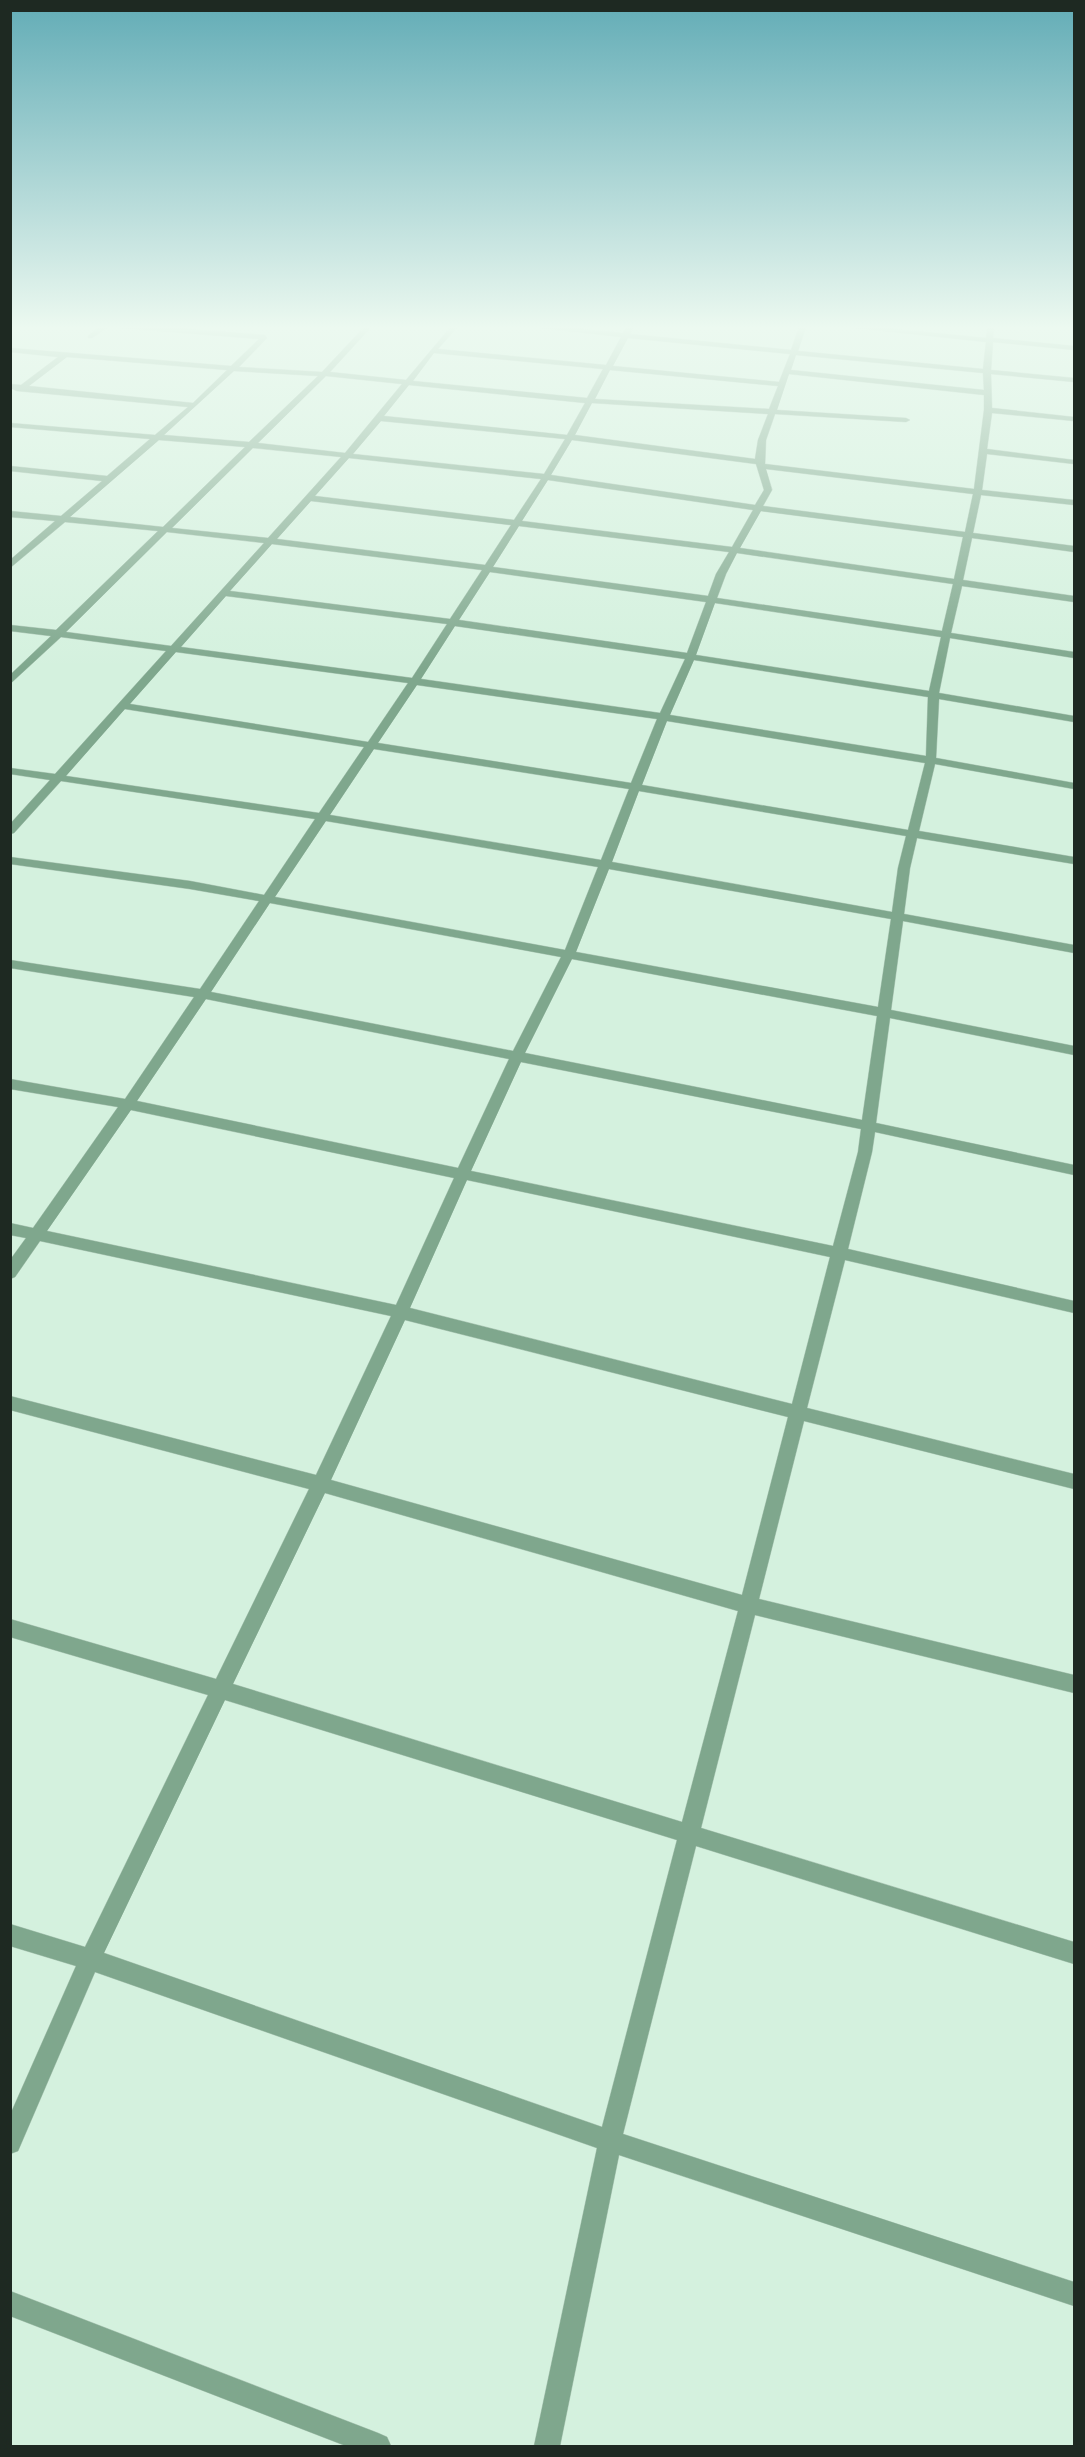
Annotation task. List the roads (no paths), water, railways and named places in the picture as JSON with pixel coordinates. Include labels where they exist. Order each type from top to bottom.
[{"type":"street","points":[[10,565],[155,439]]},
{"type":"street","points":[[177,439],[348,454],[545,477],[759,508],[1074,549]]},
{"type":"street","points":[[10,681],[258,439]]},
{"type":"street","points":[[10,831],[361,439]]},
{"type":"street","points":[[10,1273],[128,1104],[415,680],[570,439]]},
{"type":"street","points":[[578,439],[618,442],[761,464],[1074,503]]},
{"type":"street","points":[[10,2143],[90,1959],[320,1484],[516,1057],[568,954],[663,717],[691,656],[721,574],[768,490],[761,464],[762,439]]},
{"type":"street","points":[[547,2446],[610,2141],[865,1152],[904,868],[931,760],[934,695],[969,535],[984,439]]},
{"type":"street","points":[[983,451],[1074,462]]},
{"type":"street","points":[[10,468],[109,479]]},
{"type":"street","points":[[310,498],[735,549],[1074,599]]},
{"type":"street","points":[[10,514],[165,529],[487,568],[712,599],[1074,655]]},
{"type":"street","points":[[223,592],[453,621],[691,656],[1074,719]]},
{"type":"street","points":[[10,628],[415,680],[931,760],[1074,786]]},
{"type":"street","points":[[123,706],[636,787],[1074,861]]},
{"type":"street","points":[[10,771],[322,816],[606,863],[1074,949]]},
{"type":"street","points":[[10,860],[190,885],[885,1013],[1074,1051]]},
{"type":"street","points":[[10,964],[202,994],[869,1126],[1074,1170]]},
{"type":"street","points":[[10,1084],[128,1104],[839,1253],[1074,1307]]},
{"type":"street","points":[[10,1229],[400,1312],[1074,1482]]},
{"type":"street","points":[[10,1402],[320,1484],[748,1605],[1074,1684]]},
{"type":"street","points":[[10,1628],[221,1690],[1074,1953]]},
{"type":"street","points":[[10,1935],[90,1959],[610,2141],[1074,2294]]},
{"type":"street","points":[[10,2303],[378,2446]]}]
